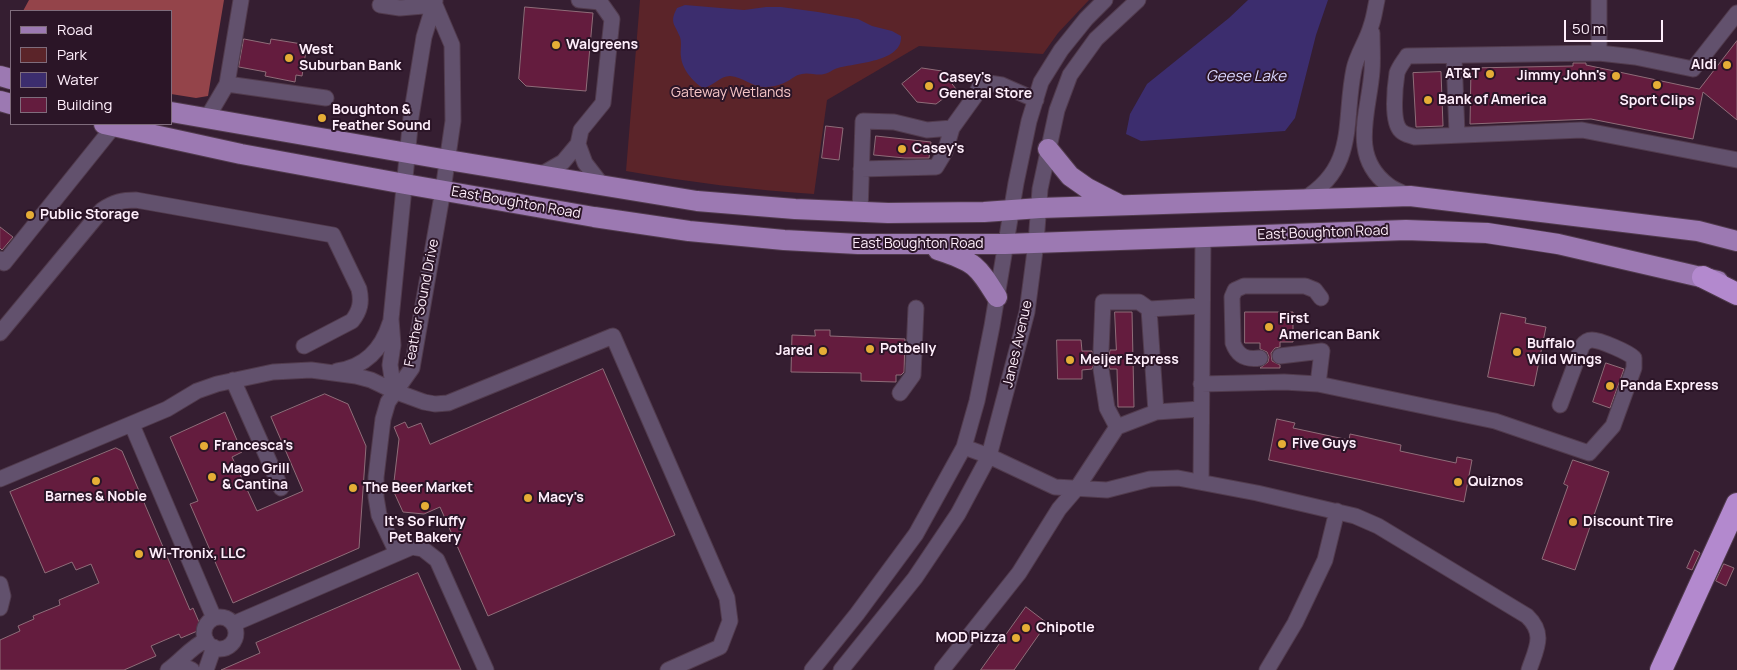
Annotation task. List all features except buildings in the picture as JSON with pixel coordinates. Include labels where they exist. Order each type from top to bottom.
[{"type":"highway","points":[[1703,277],[1737,294]]},
{"type":"highway","points":[[1661,670],[1737,504]]},
{"type":"main road","points":[[172,112],[697,201],[860,212],[984,212],[1012,209],[1410,196],[1698,231],[1737,241]]},
{"type":"main road","name":"East Boughton Road","points":[[109,125],[242,154],[405,184],[594,217],[689,231],[784,240],[858,244],[1005,244],[1406,230],[1487,233],[1558,244],[1737,285]]},
{"type":"main road","points":[[1048,148],[1070,176],[1087,188],[1122,206]]},
{"type":"main road","points":[[920,244],[962,258],[974,265],[983,274],[997,297]]},
{"type":"street","points":[[207,118],[227,84],[241,0]]},
{"type":"street","points":[[542,174],[563,162],[578,144],[581,130],[603,103],[612,19],[600,2],[579,0]]},
{"type":"street","name":"Janes Avenue","points":[[812,670],[857,614],[916,534],[964,447],[977,401],[1029,121],[1041,82],[1061,50],[1086,18],[1105,0]]},
{"type":"street","name":"Janes Avenue","points":[[841,670],[919,572],[958,514],[989,456],[1027,312],[1040,208],[1040,189],[1057,110],[1070,75],[1096,39],[1138,0]]},
{"type":"street","points":[[1304,199],[1317,191],[1338,165],[1342,157],[1346,142],[1354,68],[1371,26],[1377,0]]},
{"type":"street","points":[[1599,0],[1600,53]]},
{"type":"street","points":[[380,5],[400,8],[435,2]]},
{"type":"street","name":"Feather Sound Drive","points":[[394,391],[390,365],[393,345],[392,319],[411,117],[424,37],[435,2]]},
{"type":"street","name":"Feather Sound Drive","points":[[394,391],[412,368],[448,160],[453,120],[452,45],[435,2]]},
{"type":"street","points":[[1737,13],[1693,69],[1635,57],[1600,53],[1407,56],[1398,71],[1394,112],[1400,131],[1415,137],[1582,130],[1737,160]]},
{"type":"street","points":[[1371,26],[1372,70],[1363,138],[1367,160],[1377,175],[1390,186],[1410,196]]},
{"type":"street","points":[[1454,56],[1457,134]]},
{"type":"street","points":[[861,168],[936,167],[945,152],[952,128],[975,96],[982,82],[1002,85],[1036,100]]},
{"type":"street","points":[[227,84],[326,98]]},
{"type":"street","points":[[860,212],[863,121],[894,122],[928,130],[952,128]]},
{"type":"street","points":[[1,265],[109,125]]},
{"type":"street","points":[[578,144],[585,162],[602,184]]},
{"type":"street","points":[[0,333],[102,210],[112,203],[136,200],[333,235],[359,289],[361,306],[352,322],[304,346]]},
{"type":"street","points":[[1200,482],[1203,237]]},
{"type":"street","points":[[1260,358],[1248,359],[1235,349],[1233,343],[1232,297],[1235,290],[1244,286],[1305,286],[1315,290],[1322,298]]},
{"type":"street","points":[[1101,351],[1103,302],[1139,302],[1149,309],[1202,306]]},
{"type":"street","points":[[900,393],[913,375],[916,308]]},
{"type":"street","points":[[1149,309],[1156,412]]},
{"type":"street","points":[[332,372],[348,370],[371,356],[386,336],[392,319]]},
{"type":"street","points":[[0,479],[167,409],[197,391],[233,380],[273,372],[311,370],[332,372],[371,380],[424,402],[435,404],[448,403],[613,336],[727,598],[730,621],[720,647],[668,670]]},
{"type":"street","points":[[1202,384],[1284,382],[1318,384],[1495,421],[1589,453],[1612,426],[1634,368],[1634,358],[1629,354],[1595,340],[1587,341],[1582,346],[1560,405]]},
{"type":"street","points":[[1280,356],[1322,351],[1318,384]]},
{"type":"street","points":[[1101,369],[1107,408],[1117,426]]},
{"type":"street","points":[[233,380],[281,488]]},
{"type":"street","points":[[394,391],[383,418],[376,477],[376,497],[379,515],[397,553]]},
{"type":"street","points":[[942,670],[1019,573],[1059,509],[1077,488],[1117,426],[1156,412],[1201,409]]},
{"type":"street","points":[[132,424],[214,618]]},
{"type":"street","points":[[964,447],[989,456],[1055,486],[1107,490],[1150,479],[1178,478],[1257,493],[1355,516],[1378,526],[1527,616],[1533,622],[1538,638],[1529,670]]},
{"type":"street","points":[[1267,670],[1296,624],[1324,560],[1337,511]]},
{"type":"street","points":[[233,624],[412,547],[423,549],[437,560],[486,670]]},
{"type":"street","points":[[0,584],[3,596],[0,608]]},
{"type":"street","points":[[173,667],[194,648],[210,644],[224,648],[232,643],[236,633],[233,624],[225,617],[214,618],[204,630],[210,644],[206,670]]},
{"type":"street","points":[[173,667],[192,670]]},
{"type":"green space","name":"Gateway Wetlands","points":[[640,0],[1089,0],[1058,33],[1043,54],[919,46],[827,100],[814,194],[720,185],[626,171]]},
{"type":"shaded area","points":[[29,0],[224,0],[208,96],[196,98],[172,94],[172,10],[24,10]]},
{"type":"water","name":"Geese Lake","points":[[1248,0],[1328,0],[1316,35],[1295,118],[1285,131],[1141,141],[1126,134],[1130,114],[1147,84],[1229,18]]},
{"type":"water","points":[[685,5],[744,10],[781,7],[858,19],[901,36],[900,45],[894,51],[877,60],[821,74],[800,74],[775,86],[761,87],[740,78],[726,76],[703,88],[689,75],[682,62],[681,39],[673,17],[677,8]]},
{"type":"place","name":"Walgreens","points":[[556,45]]},
{"type":"place","name":"West Suburban Bank","points":[[289,58]]},
{"type":"place","name":"Aldi","points":[[1727,65]]},
{"type":"place","name":"AT&T","points":[[1490,74]]},
{"type":"place","name":"Jimmy John's","points":[[1616,76]]},
{"type":"place","name":"Sport Clips","points":[[1657,85]]},
{"type":"place","name":"Casey's General Store","points":[[929,86]]},
{"type":"place","name":"Bank of America","points":[[1428,100]]},
{"type":"place","name":"Boughton & Feather Sound","points":[[322,118]]},
{"type":"place","name":"Casey's","points":[[902,149]]},
{"type":"place","name":"Public Storage","points":[[30,215]]},
{"type":"place","name":"First American Bank","points":[[1269,327]]},
{"type":"place","name":"Potbelly","points":[[870,349]]},
{"type":"place","name":"Jared","points":[[823,351]]},
{"type":"place","name":"Buffalo Wild Wings","points":[[1517,352]]},
{"type":"place","name":"Meijer Express","points":[[1070,360]]},
{"type":"place","name":"Panda Express","points":[[1610,386]]},
{"type":"place","name":"Five Guys","points":[[1282,444]]},
{"type":"place","name":"Francesca's","points":[[204,446]]},
{"type":"place","name":"Mago Grill & Cantina","points":[[212,477]]},
{"type":"place","name":"Barnes & Noble","points":[[96,481]]},
{"type":"place","name":"Quiznos","points":[[1458,482]]},
{"type":"place","name":"The Beer Market","points":[[353,488]]},
{"type":"place","name":"Macy's","points":[[528,498]]},
{"type":"place","name":"It's So Fluffy Pet Bakery","points":[[425,506]]},
{"type":"place","name":"Discount Tire","points":[[1573,522]]},
{"type":"place","name":"Wi-Tronix, LLC","points":[[139,554]]},
{"type":"place","name":"Chipotle","points":[[1026,628]]},
{"type":"place","name":"MOD Pizza","points":[[1016,638]]}]
